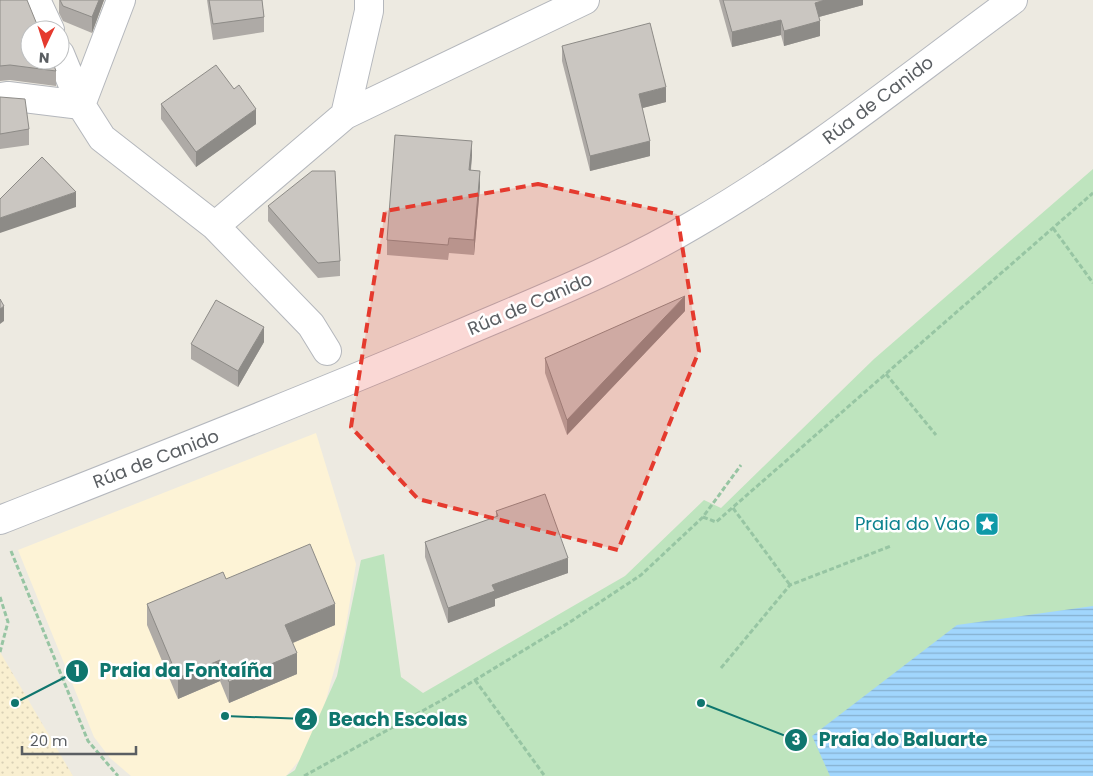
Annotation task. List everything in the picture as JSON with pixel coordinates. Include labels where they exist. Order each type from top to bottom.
[{"type":"street","points":[[36,0],[45,20]]},
{"type":"street","points":[[81,105],[121,0]]},
{"type":"street","points":[[345,115],[369,11],[369,0]]},
{"type":"street","points":[[215,226],[345,115],[585,0]]},
{"type":"street","name":"Rúa de Canido","points":[[4,532],[584,281],[641,253],[694,225],[806,153],[1012,0]]},
{"type":"street","points":[[67,70],[81,105],[102,138],[215,226],[311,325],[327,351]]},
{"type":"street","points":[[0,97],[81,105]]},
{"type":"path","points":[[703,517],[716,522],[733,508],[1093,193]]},
{"type":"path","points":[[1053,228],[1093,284]]},
{"type":"path","points":[[886,374],[936,435]]},
{"type":"path","points":[[304,776],[475,680],[641,575],[703,517],[741,465]]},
{"type":"path","points":[[733,508],[790,585]]},
{"type":"path","points":[[4,532],[88,741],[118,776]]},
{"type":"path","points":[[721,668],[790,585],[891,546]]},
{"type":"path","points":[[0,597],[8,622],[0,652]]},
{"type":"path","points":[[475,680],[544,775]]},
{"type":"highlighted area","points":[[538,184],[677,214],[699,351],[618,550],[418,499],[351,427],[385,211]]},
{"type":"shaded area","points":[[316,433],[356,564],[345,631],[314,743],[286,776],[131,776],[110,758],[94,737],[18,550]]},
{"type":"sand","points":[[0,652],[73,776],[0,776]]},
{"type":"green space","points":[[1093,169],[1093,772],[1085,776],[286,776],[295,770],[337,676],[361,560],[384,554],[401,677],[423,693],[625,576],[704,500],[721,508],[874,359]]},
{"type":"water","points":[[1093,606],[1093,776],[830,776],[812,736],[957,625]]},
{"type":"building","points":[[0,0],[27,0],[35,20],[20,20],[20,66],[0,66]]},
{"type":"building","points":[[60,0],[99,0],[92,17],[63,6]]},
{"type":"building","points":[[209,0],[262,0],[264,17],[213,24]]},
{"type":"building","points":[[723,0],[825,0],[815,3],[820,21],[784,31],[781,20],[732,32]]},
{"type":"building","points":[[650,23],[666,87],[639,94],[650,141],[590,156],[562,46]]},
{"type":"building","points":[[216,65],[234,89],[239,85],[256,109],[196,152],[161,104]]},
{"type":"building","points":[[0,97],[25,99],[29,129],[0,134]]},
{"type":"building","points":[[395,135],[472,141],[469,170],[480,171],[474,240],[449,238],[448,245],[387,240]]},
{"type":"building","points":[[42,157],[76,192],[0,218],[0,199]]},
{"type":"building","points":[[312,171],[335,171],[340,261],[318,263],[268,206]]},
{"type":"building","points":[[685,296],[567,420],[545,358]]},
{"type":"building","points":[[0,299],[4,306],[0,309]]},
{"type":"building","points":[[216,300],[264,327],[238,371],[191,344]]},
{"type":"building","points":[[545,494],[568,558],[492,585],[495,591],[448,608],[425,542],[498,516],[496,511]]},
{"type":"building","points":[[310,544],[335,604],[285,625],[297,653],[229,682],[220,660],[178,678],[147,604],[223,572],[226,579]]},
{"type":"place","name":"Praia do Vao","points":[[987,524]]},
{"type":"place","name":"Praia da Fontaíña","points":[[15,703]]},
{"type":"place","name":"Praia do Baluarte","points":[[701,703]]},
{"type":"place","name":"Beach Escolas","points":[[225,716]]}]
